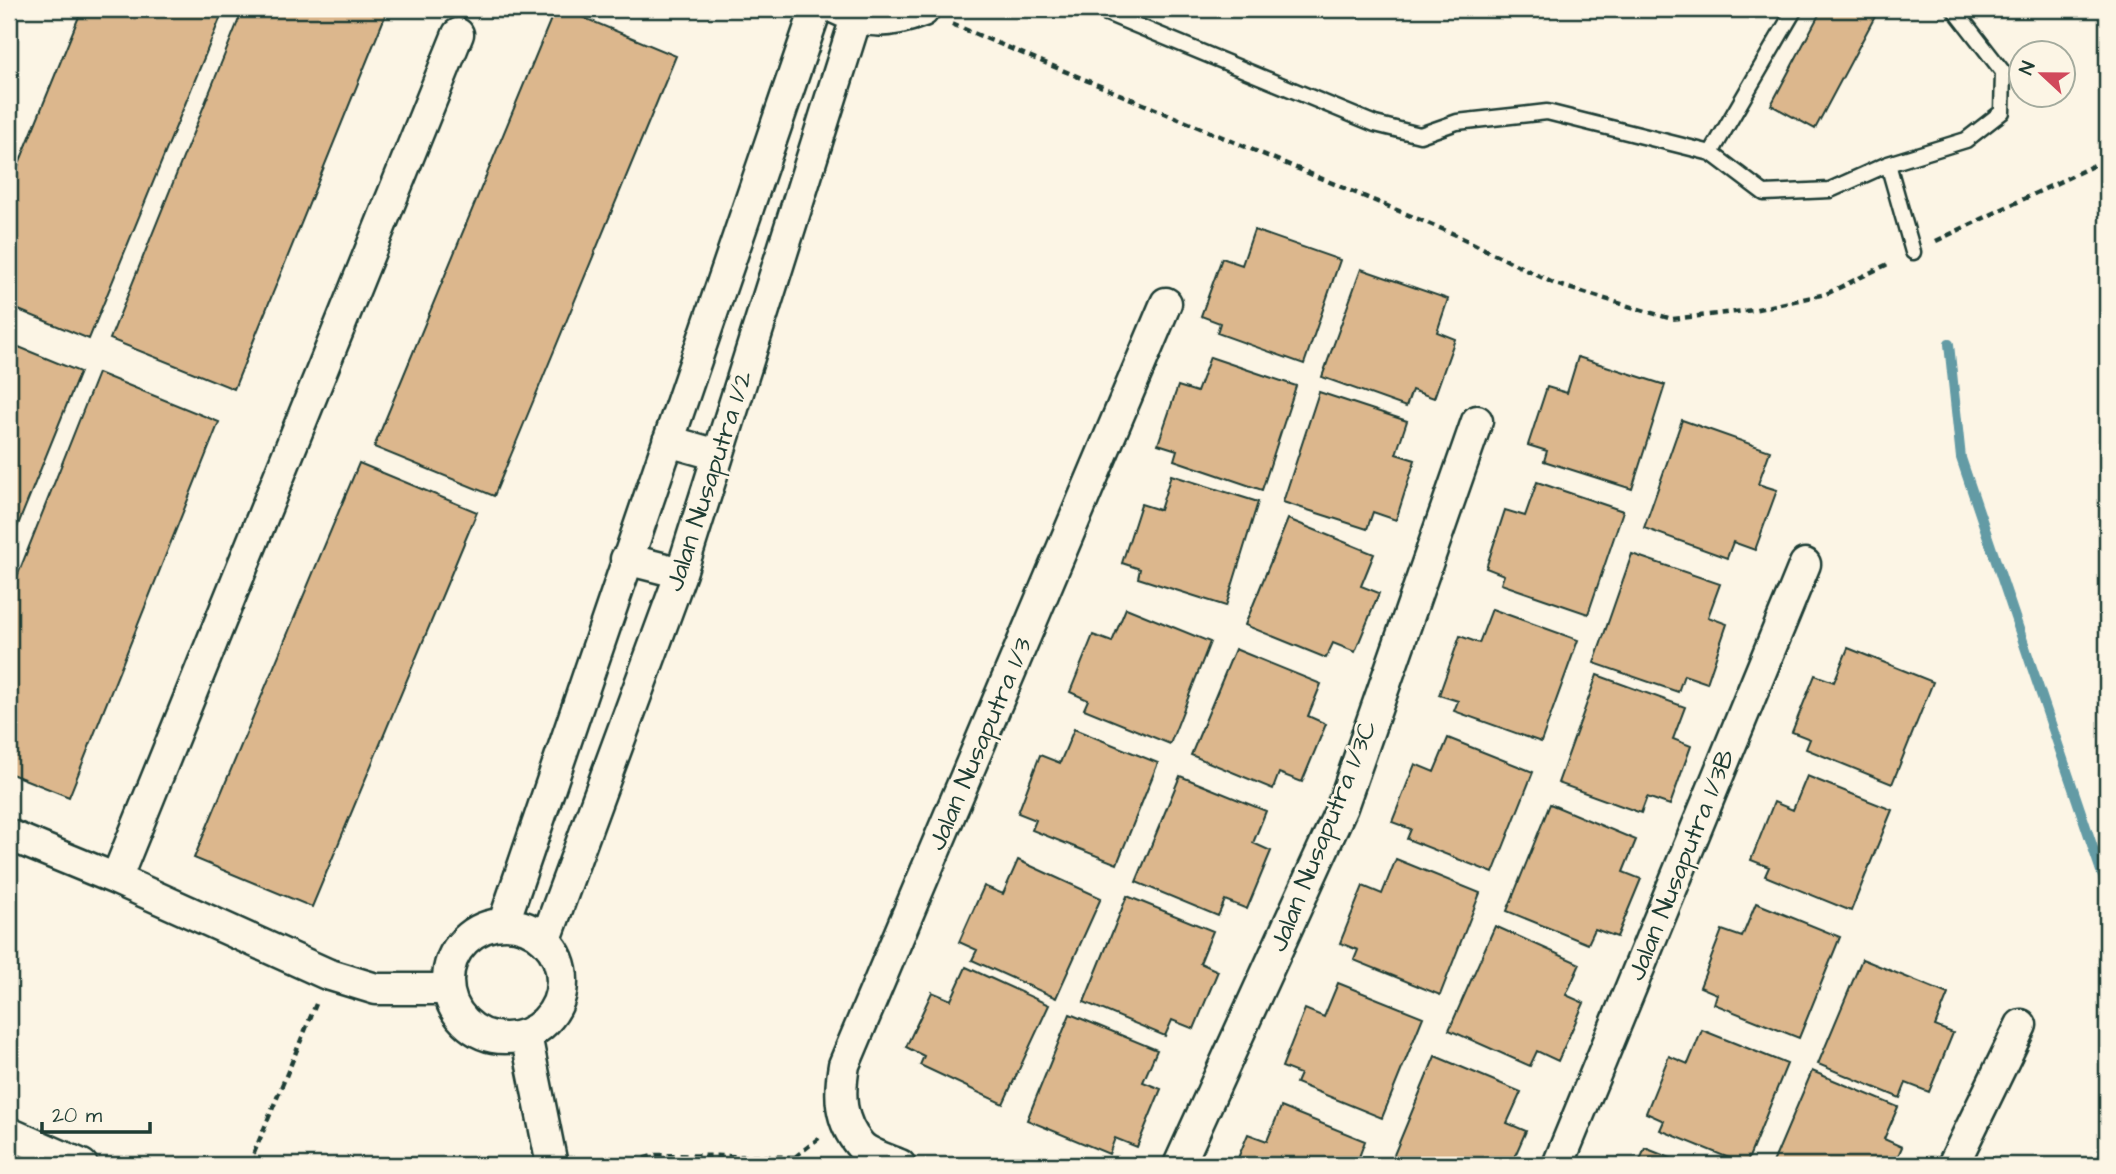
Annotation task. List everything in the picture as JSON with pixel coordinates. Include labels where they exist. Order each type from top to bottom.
[{"type":"street","name":"Jalan Nusaputra 1/2","points":[[504,922],[816,9]]},
{"type":"street","points":[[847,14],[896,21],[923,10]]},
{"type":"street","name":"Jalan Nusaputra 1/2","points":[[547,939],[681,573],[847,14]]},
{"type":"street","points":[[117,879],[458,34]]},
{"type":"street","name":"Jalan Nusaputra 1/3","points":[[900,1165],[861,1146],[843,1118],[839,1090],[844,1065],[1166,303]]},
{"type":"street","name":"Jalan Nusaputra 1/3C","points":[[1180,1165],[1342,807],[1477,421]]},
{"type":"street","points":[[668,441],[718,455]]},
{"type":"street","points":[[626,559],[681,573]]},
{"type":"street","name":"Jalan Nusaputra 1/3B","points":[[1558,1165],[1805,564]]},
{"type":"street","points":[[9,835],[117,879],[327,974],[376,989],[447,989]]},
{"type":"street","points":[[504,922],[547,939],[561,963],[562,992],[550,1018],[526,1035],[500,1038],[475,1031],[456,1014],[447,989],[449,965],[460,943],[480,928],[504,922]]},
{"type":"street","points":[[1953,1165],[2021,1025]]},
{"type":"street","points":[[526,1035],[552,1165]]},
{"type":"street","points":[[9,1133],[82,1165]]},
{"type":"lane","points":[[1097,9],[1375,124],[1420,135],[1457,122],[1547,112],[1712,153],[1764,193],[1829,190],[1888,164],[1966,139],[2002,112],[2004,72],[1954,9]]},
{"type":"lane","points":[[1712,153],[1795,9]]},
{"type":"lane","points":[[1888,164],[1913,252]]},
{"type":"path","points":[[923,10],[1454,234],[1555,284],[1672,319],[1753,310],[1826,293],[2107,159]]},
{"type":"path","points":[[249,1165],[327,974]]},
{"type":"path","points":[[621,1165],[656,1155],[795,1157],[803,1165]]},
{"type":"path","points":[[253,1158],[270,1165]]},
{"type":"building","points":[[82,9],[224,9],[89,339],[9,306],[9,188]]},
{"type":"building","points":[[243,9],[388,9],[234,389],[110,339]]},
{"type":"building","points":[[555,9],[563,9],[676,56],[494,496],[374,447]]},
{"type":"building","points":[[1822,9],[1879,9],[1815,129],[1771,105]]},
{"type":"building","points":[[1254,230],[1340,260],[1304,364],[1217,333],[1220,323],[1201,316],[1222,258],[1242,265]]},
{"type":"building","points":[[1361,269],[1448,299],[1437,332],[1455,339],[1434,398],[1412,390],[1406,407],[1322,377]]},
{"type":"building","points":[[9,343],[80,372],[9,547]]},
{"type":"building","points":[[1210,357],[1296,386],[1262,490],[1174,460],[1177,450],[1158,444],[1178,386],[1197,392]]},
{"type":"building","points":[[1578,357],[1665,385],[1632,489],[1544,461],[1547,451],[1528,445],[1547,387],[1567,393]]},
{"type":"building","points":[[98,373],[219,422],[69,797],[9,773],[9,597]]},
{"type":"building","points":[[1319,392],[1407,421],[1396,454],[1415,460],[1396,520],[1373,512],[1367,529],[1283,502]]},
{"type":"building","points":[[1682,420],[1770,451],[1758,484],[1777,490],[1755,550],[1733,542],[1727,558],[1644,528]]},
{"type":"building","points":[[359,463],[477,512],[312,907],[194,858]]},
{"type":"building","points":[[1171,475],[1258,502],[1226,606],[1138,578],[1140,569],[1122,563],[1141,504],[1160,510]]},
{"type":"building","points":[[1537,482],[1623,511],[1588,614],[1501,584],[1504,575],[1486,568],[1505,510],[1525,516]]},
{"type":"building","points":[[1288,519],[1374,554],[1361,586],[1379,593],[1355,652],[1333,643],[1326,658],[1245,625]]},
{"type":"building","points":[[1632,554],[1720,584],[1708,617],[1727,624],[1707,683],[1684,675],[1678,692],[1594,663]]},
{"type":"building","points":[[1126,608],[1210,642],[1170,744],[1084,709],[1088,700],[1070,692],[1093,635],[1112,642]]},
{"type":"building","points":[[1492,609],[1578,640],[1541,742],[1454,711],[1458,701],[1439,695],[1460,636],[1479,643]]},
{"type":"building","points":[[1848,648],[1933,682],[1892,784],[1806,749],[1810,739],[1792,732],[1815,675],[1834,682]]},
{"type":"building","points":[[1235,649],[1321,684],[1308,716],[1326,724],[1302,782],[1279,773],[1273,789],[1191,755]]},
{"type":"building","points":[[1597,675],[1685,707],[1673,739],[1691,746],[1670,805],[1647,797],[1641,813],[1558,783]]},
{"type":"building","points":[[1074,729],[1158,763],[1117,864],[1032,830],[1036,820],[1018,813],[1040,755],[1060,763]]},
{"type":"building","points":[[1448,738],[1533,772],[1493,873],[1407,839],[1411,829],[1392,822],[1415,764],[1434,772]]},
{"type":"building","points":[[1180,776],[1266,811],[1253,843],[1271,851],[1247,909],[1225,900],[1218,916],[1136,882]]},
{"type":"building","points":[[1807,776],[1892,810],[1851,911],[1765,876],[1769,867],[1751,860],[1774,802],[1793,810]]},
{"type":"building","points":[[1550,804],[1636,840],[1623,872],[1641,879],[1617,937],[1595,929],[1588,944],[1507,911]]},
{"type":"building","points":[[1396,859],[1480,893],[1440,995],[1354,960],[1358,950],[1340,943],[1363,886],[1382,894]]},
{"type":"building","points":[[1018,860],[1101,898],[1056,998],[972,960],[977,950],[959,942],[984,886],[1003,894]]},
{"type":"building","points":[[1127,896],[1213,931],[1200,963],[1218,971],[1194,1029],[1172,1020],[1165,1036],[1084,1002]]},
{"type":"building","points":[[1756,903],[1840,937],[1799,1038],[1714,1004],[1717,994],[1700,987],[1722,930],[1742,937]]},
{"type":"building","points":[[1495,926],[1580,964],[1566,995],[1584,1003],[1558,1061],[1537,1051],[1530,1066],[1449,1030]]},
{"type":"building","points":[[1862,959],[1948,994],[1935,1026],[1953,1033],[1929,1092],[1906,1083],[1900,1098],[1818,1064]]},
{"type":"building","points":[[966,967],[1049,1005],[1003,1104],[920,1065],[924,1056],[906,1047],[932,992],[951,1000]]},
{"type":"building","points":[[1338,983],[1423,1017],[1382,1118],[1296,1083],[1300,1074],[1282,1067],[1305,1009],[1324,1017]]},
{"type":"building","points":[[1070,1014],[1157,1050],[1143,1082],[1161,1089],[1137,1147],[1115,1138],[1109,1154],[1027,1120]]},
{"type":"building","points":[[1702,1030],[1787,1064],[1746,1165],[1660,1130],[1664,1121],[1646,1113],[1669,1056],[1688,1064]]},
{"type":"building","points":[[1435,1056],[1521,1092],[1507,1123],[1526,1131],[1511,1165],[1398,1165],[1391,1162]]},
{"type":"building","points":[[1812,1071],[1898,1107],[1884,1139],[1902,1147],[1894,1165],[1772,1165]]},
{"type":"building","points":[[1281,1107],[1365,1141],[1356,1165],[1235,1165],[1248,1134],[1267,1141]]},
{"type":"building","points":[[1645,1148],[1688,1165],[1638,1165]]},
{"type":"waterway","points":[[1949,344],[1961,458],[2107,889]]}]
